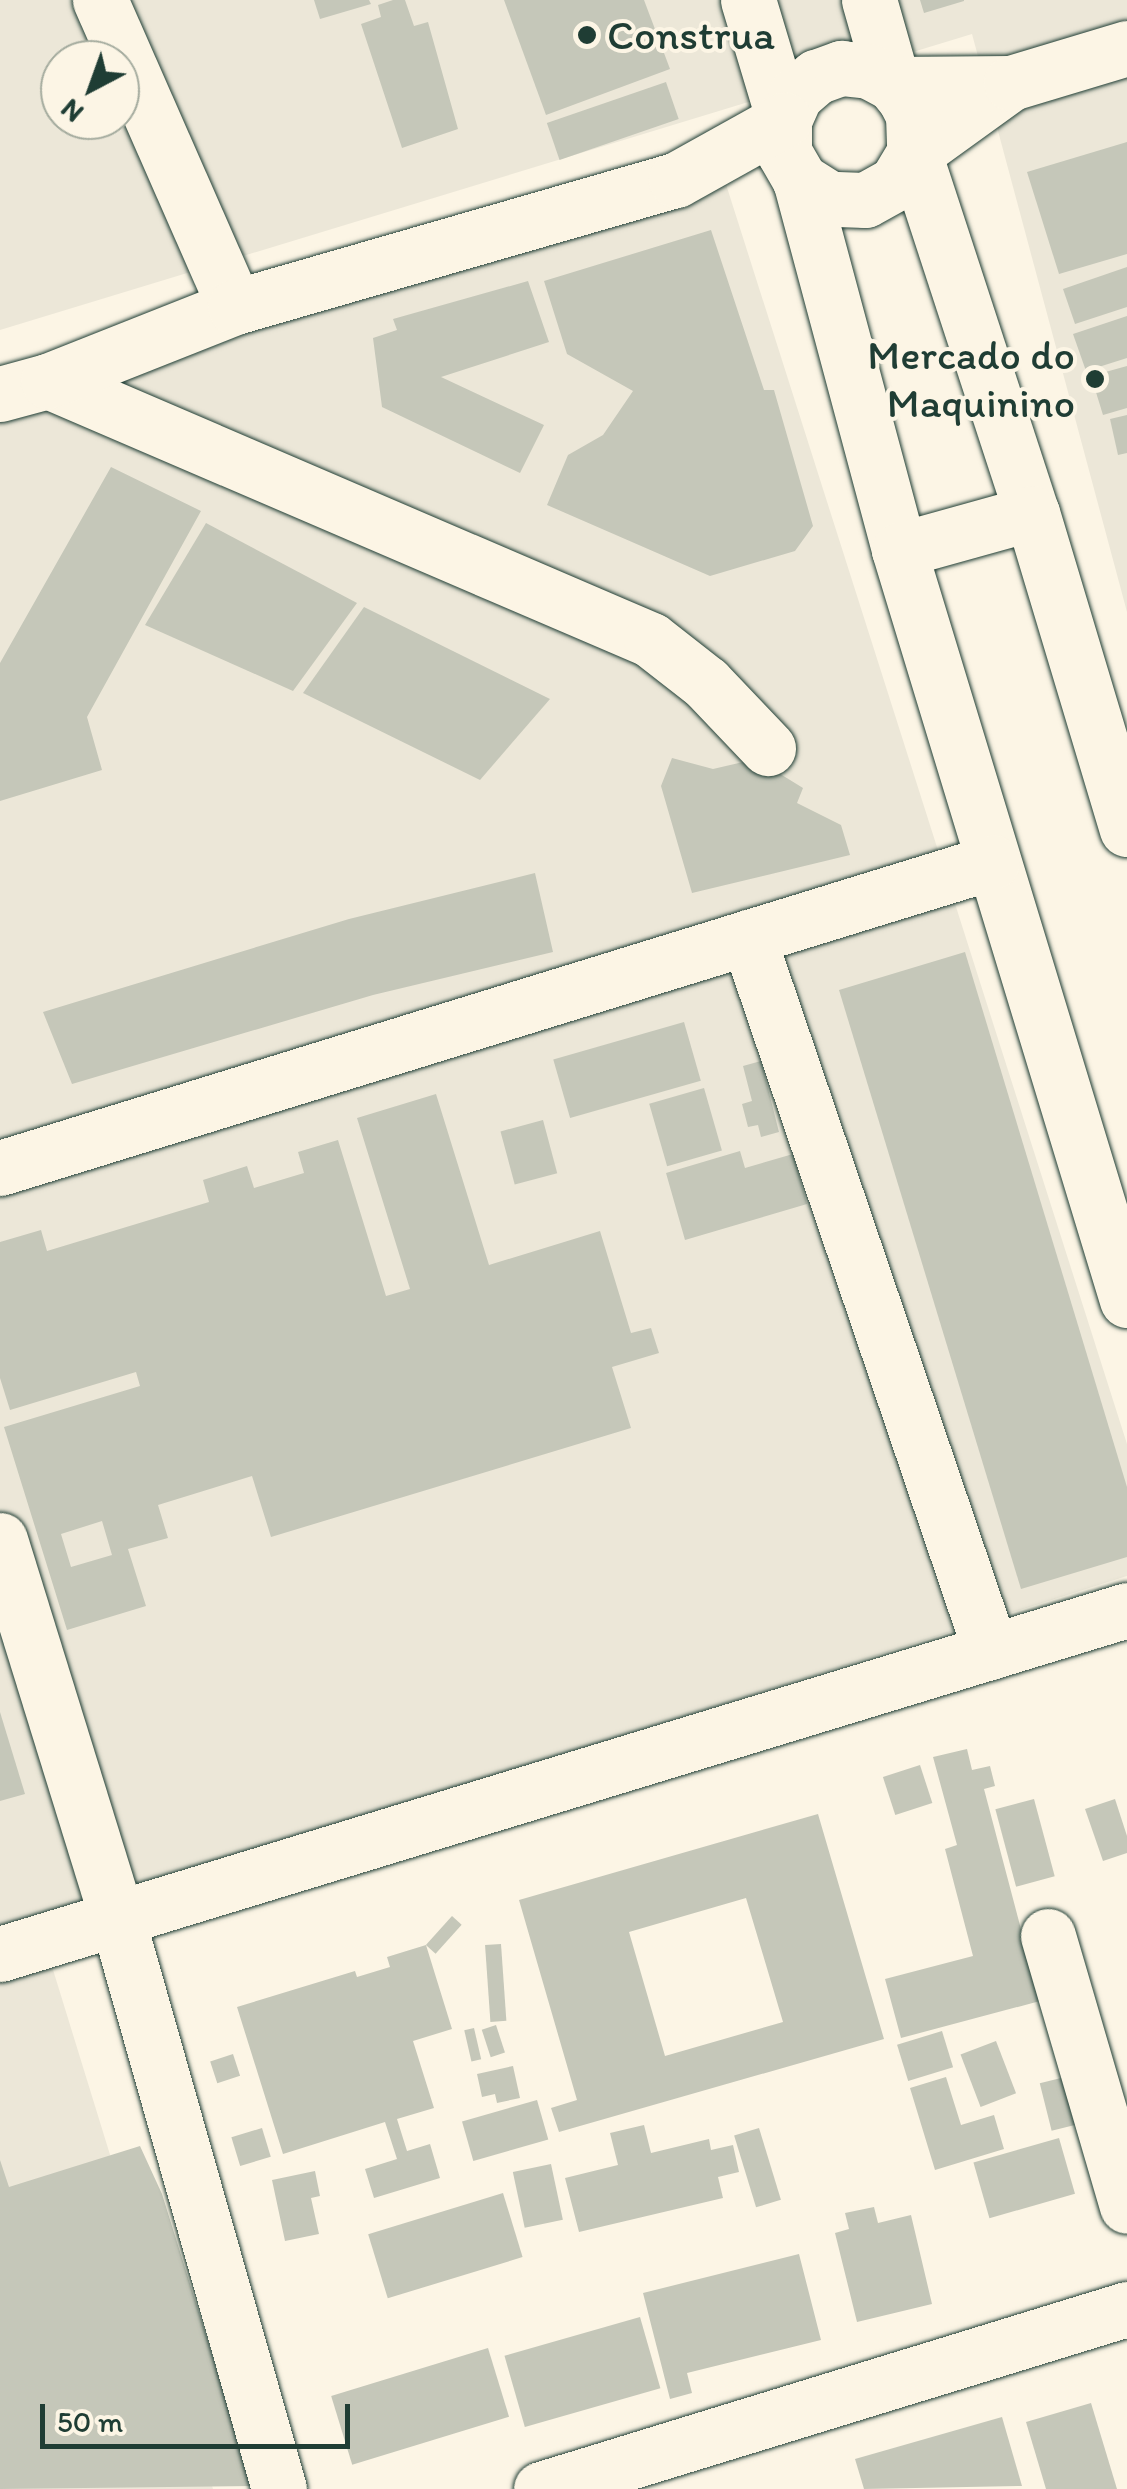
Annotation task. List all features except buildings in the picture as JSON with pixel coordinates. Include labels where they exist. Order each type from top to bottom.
[{"type":"street","points":[[100,0],[235,307]]},
{"type":"street","points":[[748,0],[784,120],[784,152],[800,180],[899,550],[992,862],[1118,1238],[1127,1300]]},
{"type":"street","points":[[870,0],[893,84],[913,115],[914,152],[1032,513],[1127,829]]},
{"type":"street","points":[[24,388],[235,307],[676,180],[784,120],[796,95],[816,77],[842,68],[869,72],[893,84],[1011,82],[1127,48]]},
{"type":"street","points":[[676,180],[800,180],[830,199],[866,200],[896,183],[914,152],[1011,82]]},
{"type":"street","points":[[24,388],[651,640],[706,683],[768,748]]},
{"type":"street","points":[[899,550],[1032,513]]},
{"type":"street","points":[[0,1168],[992,862]]},
{"type":"street","points":[[748,937],[991,1652]]},
{"type":"street","points":[[0,1540],[118,1921],[278,2489]]},
{"type":"street","points":[[0,1954],[1127,1610]]},
{"type":"street","points":[[1048,1936],[1127,2206]]},
{"type":"street","points":[[541,2489],[1127,2309]]},
{"type":"shaded area","points":[[0,0],[1127,0],[1127,612],[972,34],[0,330]]},
{"type":"shaded area","points":[[724,178],[1127,1444],[1127,1576],[38,1921],[213,2489],[0,2489],[0,398]]},
{"type":"place","name":"Construa","points":[[587,35]]},
{"type":"place","name":"Mercado do Maquinino","points":[[1095,379]]}]
